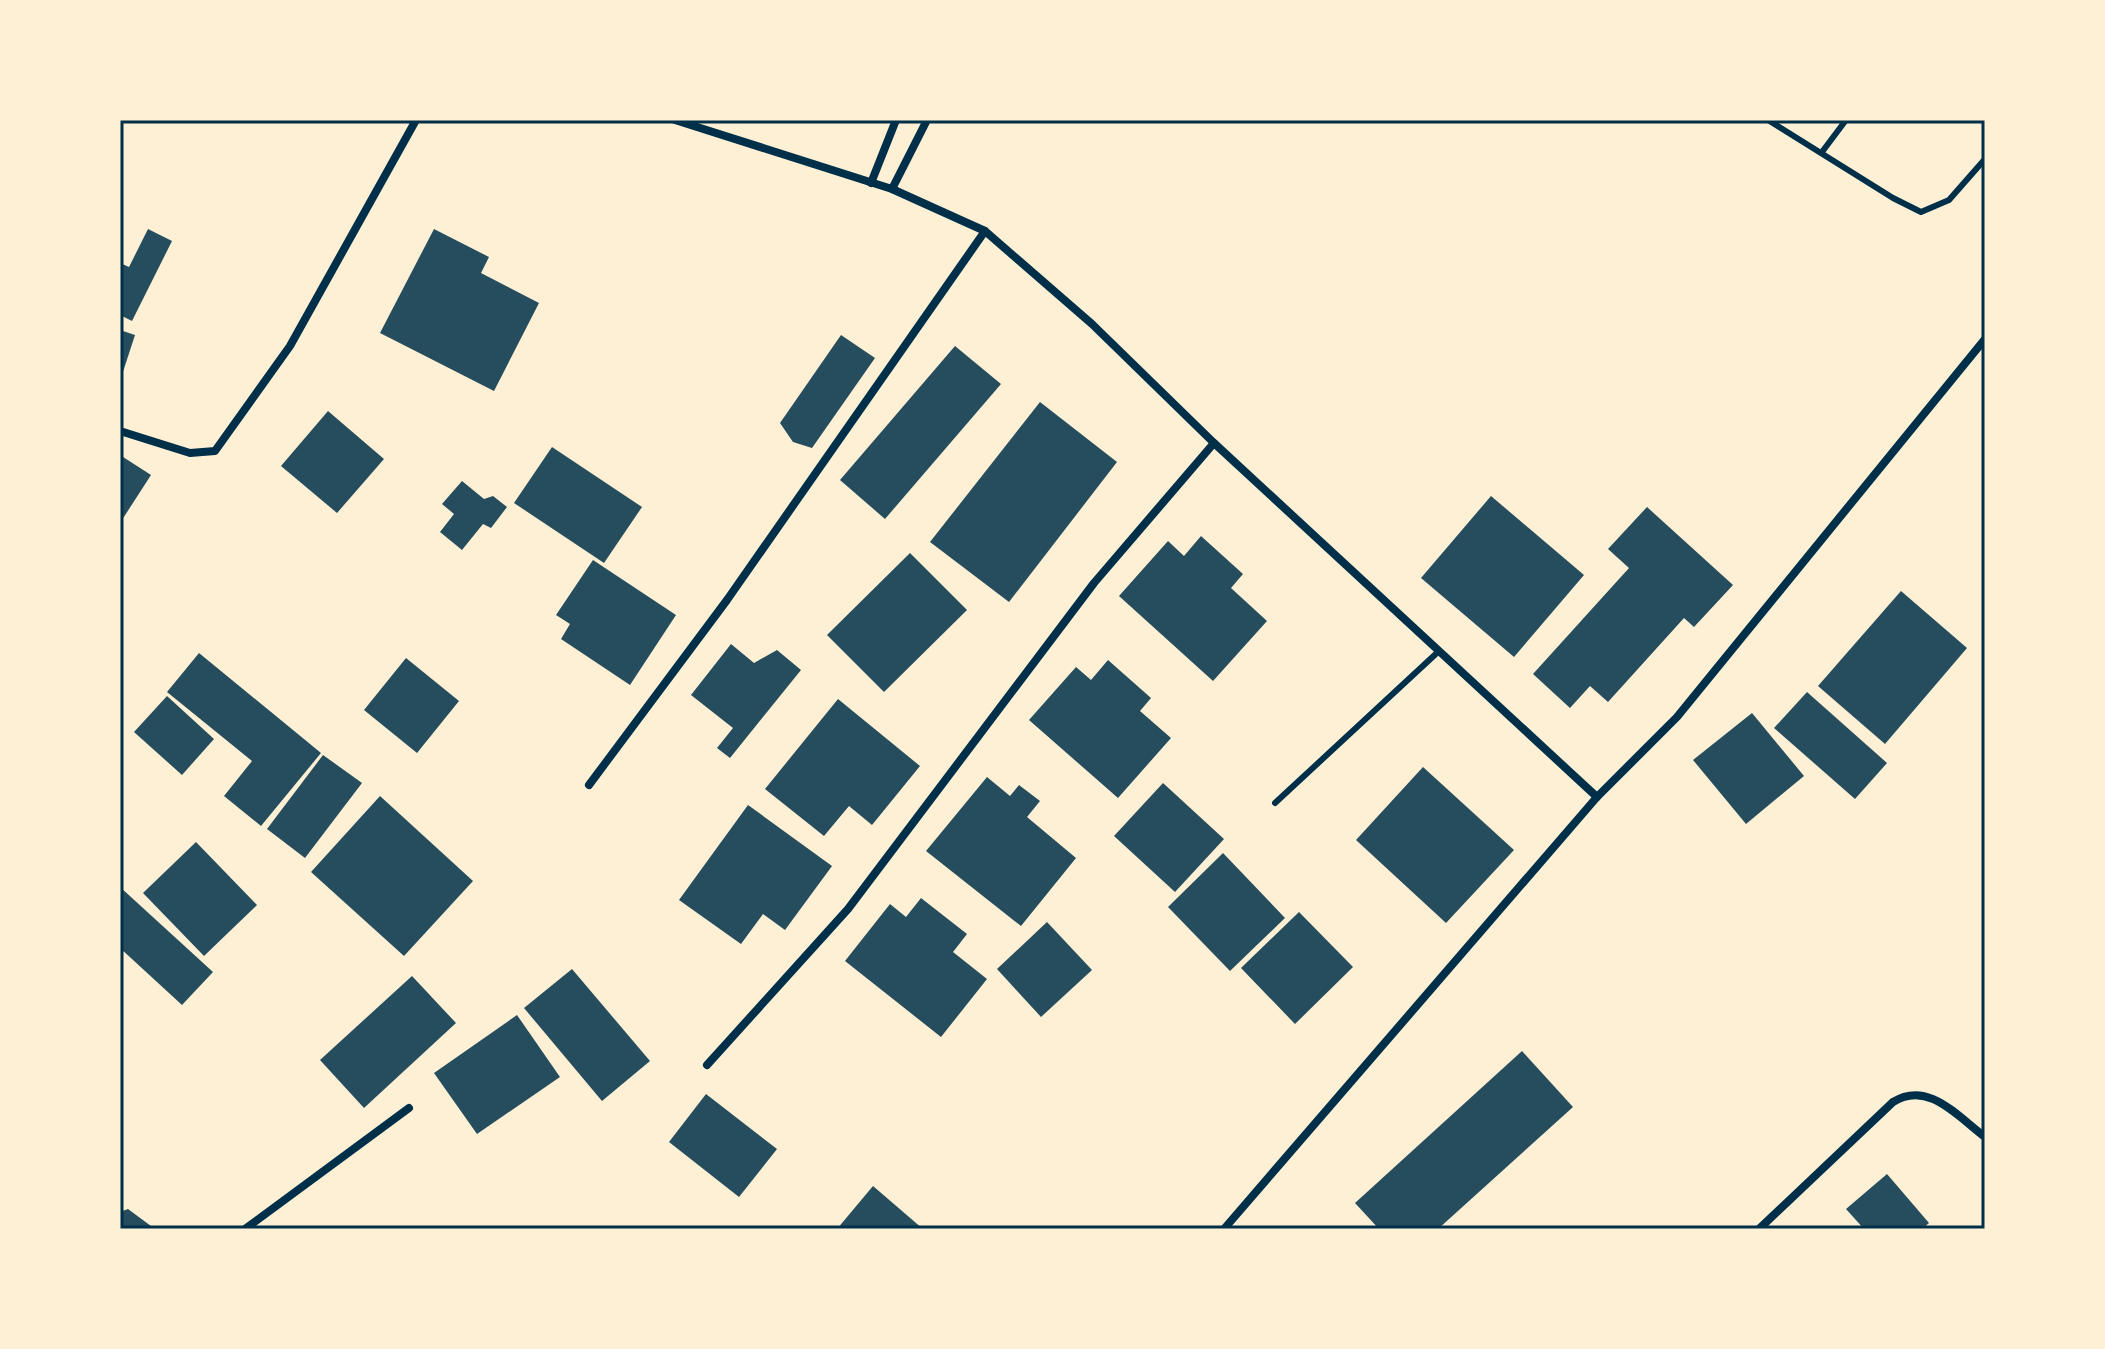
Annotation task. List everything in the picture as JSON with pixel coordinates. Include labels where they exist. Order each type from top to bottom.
[{"type":"street","points":[[120,431],[190,453],[215,451],[242,418],[290,346],[416,120]]},
{"type":"street","points":[[675,120],[892,189],[985,231],[1092,324],[1214,443],[1597,797]]},
{"type":"street","points":[[871,183],[896,120]]},
{"type":"street","points":[[892,189],[927,120]]},
{"type":"street","points":[[589,785],[727,600],[985,231]]},
{"type":"street","points":[[1224,1229],[1597,797],[1677,717],[1985,339]]},
{"type":"street","points":[[707,1065],[848,909],[1094,583],[1214,443]]},
{"type":"street","points":[[1759,1229],[1893,1102],[1907,1093],[1927,1093],[1985,1137]]},
{"type":"street","points":[[245,1229],[409,1108]]},
{"type":"lane","points":[[1768,120],[1893,198],[1921,212],[1949,200],[1985,159]]},
{"type":"lane","points":[[1822,152],[1846,120]]},
{"type":"lane","points":[[1275,803],[1439,651]]},
{"type":"building","points":[[148,229],[172,241],[132,321],[120,315],[120,263],[129,267]]},
{"type":"building","points":[[434,229],[489,257],[481,273],[539,303],[494,391],[380,333]]},
{"type":"building","points":[[120,330],[135,335],[121,378],[120,378]]},
{"type":"building","points":[[841,335],[875,358],[812,448],[793,442],[780,423]]},
{"type":"building","points":[[955,346],[1001,384],[885,519],[840,480]]},
{"type":"building","points":[[1040,402],[1117,462],[1009,602],[930,542]]},
{"type":"building","points":[[328,411],[384,459],[337,513],[281,466]]},
{"type":"building","points":[[552,447],[642,507],[604,563],[514,503]]},
{"type":"building","points":[[120,455],[151,475],[120,523]]},
{"type":"building","points":[[462,481],[484,499],[493,496],[507,507],[491,528],[483,524],[462,550],[440,532],[454,514],[442,504]]},
{"type":"building","points":[[1491,496],[1584,575],[1514,657],[1421,578]]},
{"type":"building","points":[[1647,507],[1733,585],[1694,627],[1684,618],[1608,702],[1590,686],[1570,708],[1533,674],[1629,568],[1608,549]]},
{"type":"building","points":[[1201,536],[1243,574],[1231,588],[1267,621],[1213,681],[1119,596],[1168,541],[1184,556]]},
{"type":"building","points":[[910,553],[967,610],[884,692],[827,635]]},
{"type":"building","points":[[593,560],[676,615],[630,685],[561,639],[570,624],[556,615]]},
{"type":"building","points":[[1901,591],[1967,648],[1885,744],[1818,686]]},
{"type":"building","points":[[731,644],[754,663],[777,650],[801,670],[730,758],[717,748],[733,728],[691,695]]},
{"type":"building","points":[[199,653],[321,753],[261,826],[224,796],[252,761],[167,692]]},
{"type":"building","points":[[406,658],[459,701],[417,753],[364,710]]},
{"type":"building","points":[[1108,660],[1151,698],[1140,711],[1171,738],[1118,798],[1029,720],[1076,667],[1091,680]]},
{"type":"building","points":[[1807,692],[1887,763],[1855,799],[1774,728]]},
{"type":"building","points":[[167,696],[214,739],[182,775],[134,732]]},
{"type":"building","points":[[838,699],[920,766],[872,825],[849,806],[824,836],[765,789]]},
{"type":"building","points":[[1752,713],[1804,776],[1746,824],[1693,760]]},
{"type":"building","points":[[323,755],[362,783],[305,858],[267,829]]},
{"type":"building","points":[[1423,767],[1514,850],[1446,923],[1356,840]]},
{"type":"building","points":[[987,777],[1010,796],[1019,785],[1040,801],[1027,817],[1076,858],[1021,926],[926,851]]},
{"type":"building","points":[[1163,783],[1224,839],[1175,892],[1114,836]]},
{"type":"building","points":[[380,796],[473,881],[404,956],[311,872]]},
{"type":"building","points":[[748,805],[832,866],[785,930],[763,914],[741,944],[679,900]]},
{"type":"building","points":[[196,842],[257,905],[204,956],[143,893]]},
{"type":"building","points":[[1223,853],[1285,918],[1230,971],[1168,907]]},
{"type":"building","points":[[120,887],[213,972],[182,1005],[120,948]]},
{"type":"building","points":[[921,898],[967,934],[953,952],[987,979],[941,1037],[845,961],[890,904],[906,917]]},
{"type":"building","points":[[1299,912],[1353,967],[1295,1024],[1241,968]]},
{"type":"building","points":[[1047,922],[1092,970],[1041,1017],[997,969]]},
{"type":"building","points":[[572,969],[650,1061],[602,1101],[524,1008]]},
{"type":"building","points":[[412,976],[456,1023],[364,1108],[320,1060]]},
{"type":"building","points":[[517,1015],[560,1077],[477,1134],[434,1073]]},
{"type":"building","points":[[1522,1051],[1573,1107],[1438,1229],[1379,1229],[1355,1203]]},
{"type":"building","points":[[706,1094],[777,1149],[739,1197],[669,1142]]},
{"type":"building","points":[[1887,1174],[1929,1223],[1922,1229],[1864,1229],[1846,1209]]},
{"type":"building","points":[[873,1186],[923,1229],[837,1229]]},
{"type":"building","points":[[128,1209],[155,1229],[120,1229],[120,1212]]}]
